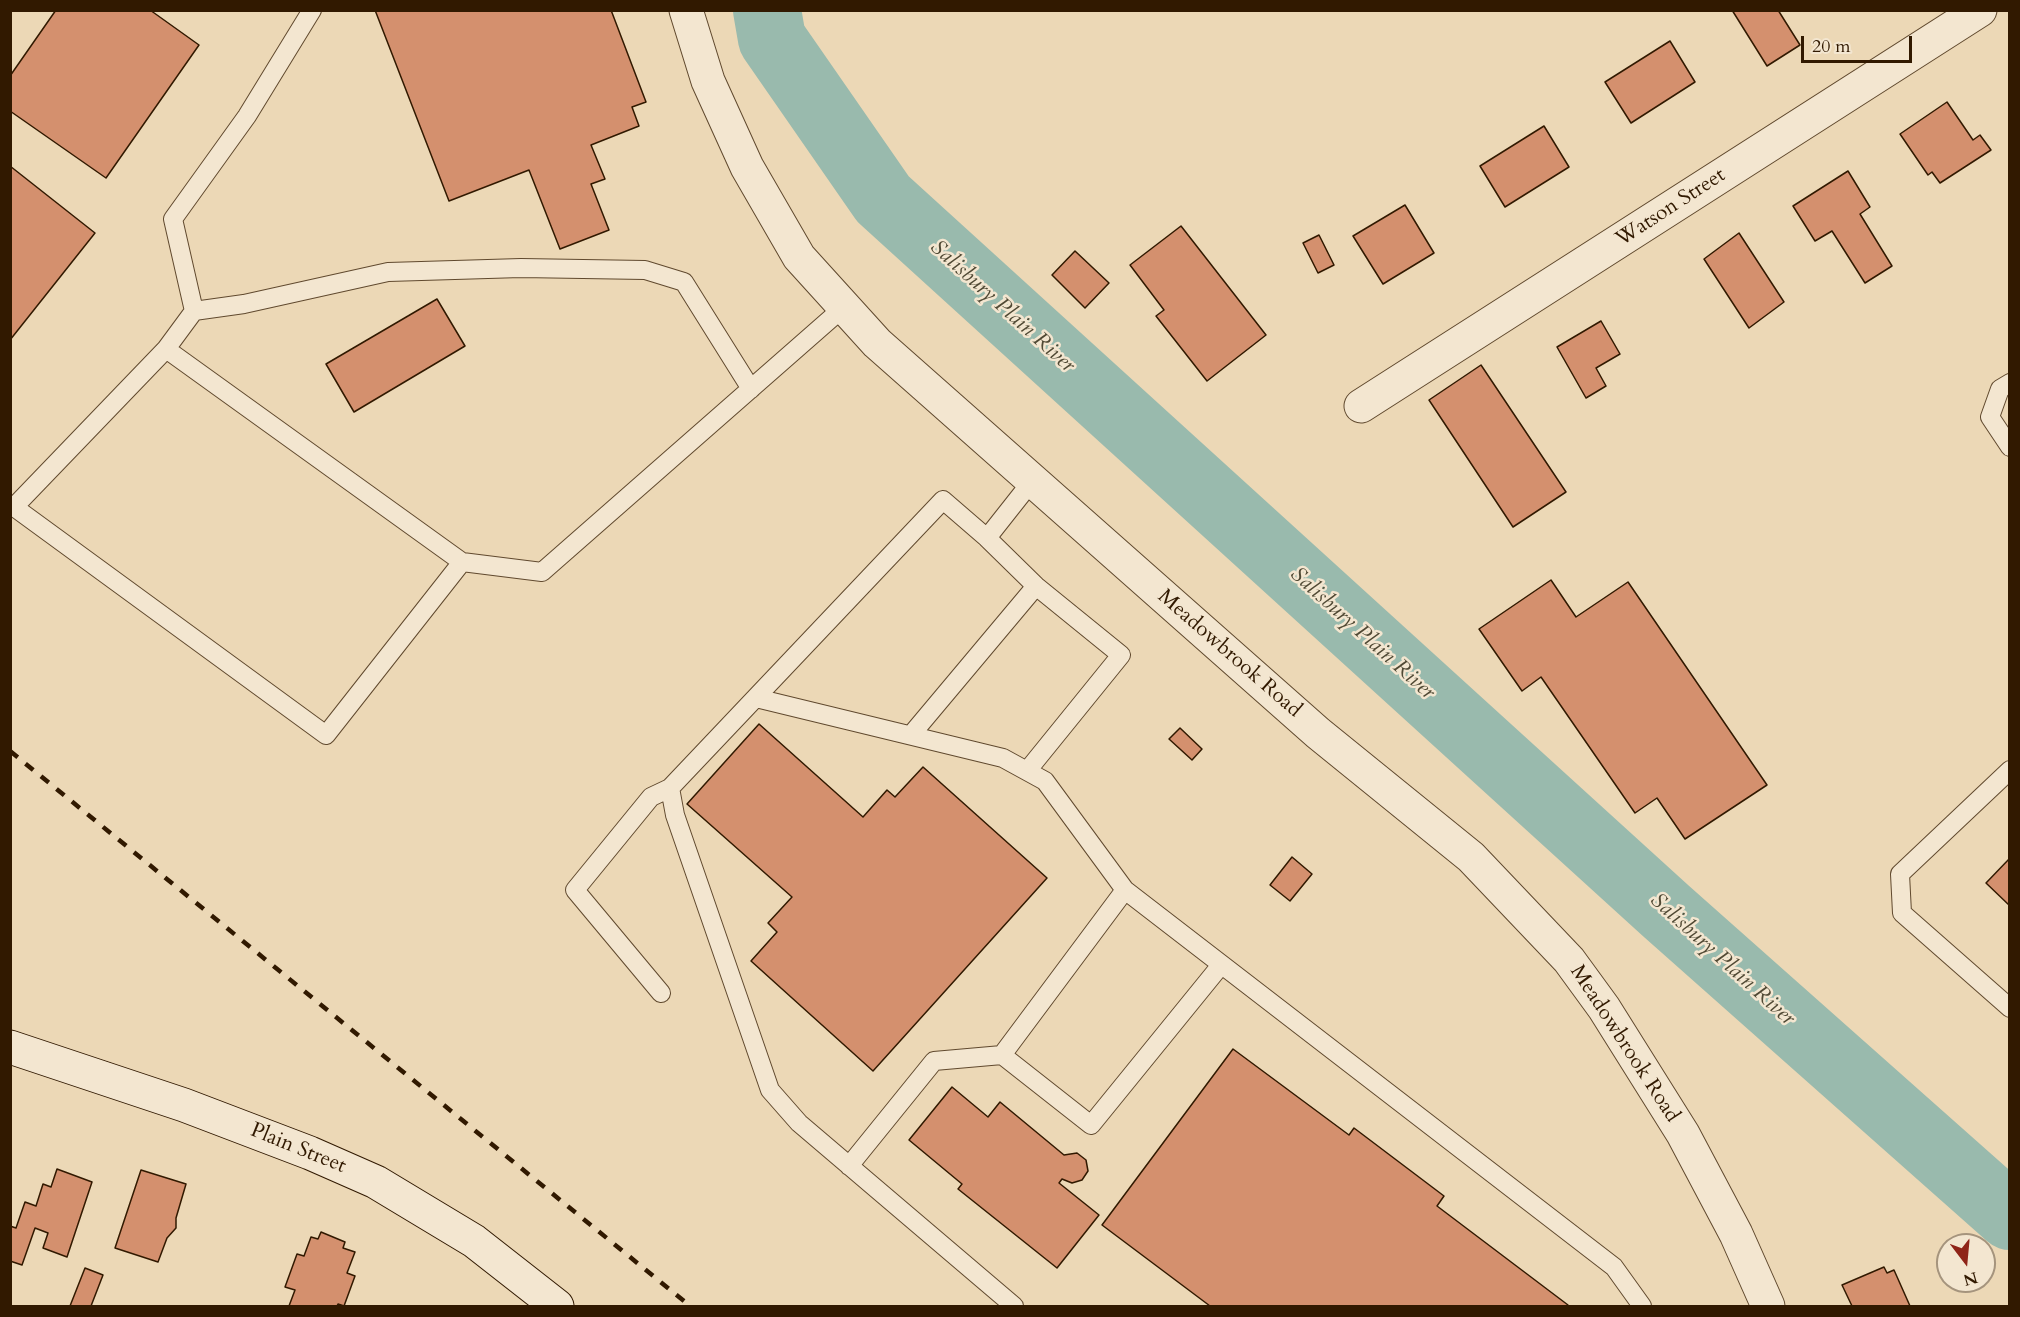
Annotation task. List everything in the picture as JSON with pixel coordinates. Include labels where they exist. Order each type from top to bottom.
[{"type":"street","name":"Meadowbrook Road","points":[[686,10],[708,81],[747,168],[799,257],[877,344],[1318,733],[1471,857],[1569,960],[1615,1025],[1683,1134],[1736,1234],[1768,1306]]},
{"type":"street","name":"Watson Street","points":[[1361,406],[1980,10]]},
{"type":"street","name":"Plain Street","points":[[10,1047],[184,1105],[310,1153],[376,1182],[474,1241],[557,1306]]},
{"type":"lane","points":[[194,311],[173,219],[247,116],[312,10]]},
{"type":"lane","points":[[462,562],[326,735],[14,507],[166,349],[194,311],[244,304],[388,272],[521,268],[645,270],[684,282],[751,389]]},
{"type":"lane","points":[[166,349],[462,562],[542,572],[844,307]]},
{"type":"lane","points":[[2010,383],[2000,389],[1990,417],[2010,447]]},
{"type":"lane","points":[[987,538],[1032,480]]},
{"type":"lane","points":[[661,993],[575,890],[651,797],[670,788],[943,500],[987,538],[1036,586],[1121,655],[1027,771]]},
{"type":"lane","points":[[911,735],[1036,586]]},
{"type":"lane","points":[[756,698],[1003,758],[1045,781],[1125,890],[1614,1267],[1642,1306]]},
{"type":"lane","points":[[2010,771],[1900,874],[1902,913],[2010,1008]]},
{"type":"lane","points":[[670,788],[675,815],[770,1090],[799,1123],[1014,1306]]},
{"type":"lane","points":[[1002,1055],[1125,890]]},
{"type":"lane","points":[[849,1166],[934,1061],[1002,1055],[1091,1125],[1221,965]]},
{"type":"building","points":[[56,10],[150,10],[199,45],[106,178],[10,111],[10,76]]},
{"type":"building","points":[[375,10],[611,10],[646,102],[632,107],[639,126],[591,145],[605,179],[591,184],[609,230],[560,249],[529,170],[449,201]]},
{"type":"building","points":[[1732,10],[1778,10],[1800,45],[1767,66]]},
{"type":"building","points":[[1670,41],[1695,82],[1631,123],[1605,82]]},
{"type":"building","points":[[1947,102],[1973,140],[1980,135],[1991,150],[1940,183],[1932,172],[1928,175],[1900,134]]},
{"type":"building","points":[[1544,126],[1569,167],[1505,207],[1480,166]]},
{"type":"building","points":[[10,166],[95,233],[10,340]]},
{"type":"building","points":[[1848,171],[1870,207],[1860,214],[1892,266],[1865,283],[1832,231],[1815,241],[1793,206]]},
{"type":"building","points":[[1405,205],[1434,253],[1383,284],[1353,236]]},
{"type":"building","points":[[1181,226],[1266,335],[1207,381],[1156,316],[1164,310],[1130,265]]},
{"type":"building","points":[[1739,233],[1784,302],[1749,328],[1704,259]]},
{"type":"building","points":[[1319,235],[1334,265],[1318,273],[1303,243]]},
{"type":"building","points":[[1075,251],[1109,283],[1085,308],[1052,275]]},
{"type":"building","points":[[437,299],[465,346],[354,412],[326,364]]},
{"type":"building","points":[[1601,321],[1620,354],[1596,368],[1606,386],[1586,398],[1557,347]]},
{"type":"building","points":[[1481,365],[1566,492],[1513,527],[1429,400]]},
{"type":"building","points":[[1551,580],[1576,617],[1628,582],[1767,785],[1685,839],[1657,798],[1635,813],[1541,677],[1522,691],[1479,629]]},
{"type":"building","points":[[759,724],[863,817],[887,790],[895,797],[923,767],[1047,878],[873,1071],[751,961],[777,932],[768,923],[792,897],[687,804]]},
{"type":"building","points":[[1180,728],[1202,749],[1192,760],[1169,739]]},
{"type":"building","points":[[1292,857],[1312,874],[1290,901],[1270,885]]},
{"type":"building","points":[[2010,858],[2010,906],[1986,883]]},
{"type":"building","points":[[1233,1049],[1349,1135],[1354,1128],[1444,1196],[1437,1206],[1568,1305],[1210,1306],[1102,1225]]},
{"type":"building","points":[[952,1087],[988,1117],[1000,1102],[1064,1155],[1077,1153],[1086,1160],[1088,1171],[1082,1180],[1072,1183],[1062,1179],[1059,1183],[1099,1215],[1057,1268],[958,1189],[962,1184],[909,1140]]},
{"type":"building","points":[[57,1169],[92,1182],[67,1257],[43,1248],[48,1233],[35,1228],[22,1265],[10,1261],[10,1226],[16,1228],[25,1202],[36,1206],[43,1184],[51,1187]]},
{"type":"building","points":[[141,1170],[186,1184],[176,1218],[176,1228],[167,1238],[158,1262],[115,1248]]},
{"type":"building","points":[[321,1232],[345,1242],[343,1248],[355,1252],[347,1273],[355,1276],[344,1306],[338,1304],[337,1306],[289,1306],[295,1290],[285,1287],[297,1254],[304,1256],[311,1237],[318,1239]]},
{"type":"building","points":[[1884,1267],[1887,1273],[1894,1270],[1910,1306],[1852,1306],[1842,1285]]},
{"type":"building","points":[[85,1268],[103,1275],[91,1306],[70,1306]]},
{"type":"waterway","name":"Salisbury Plain River","points":[[767,10],[772,39],[883,199],[1666,911],[2010,1216]]},
{"type":"railway","points":[[10,751],[690,1306]]}]
